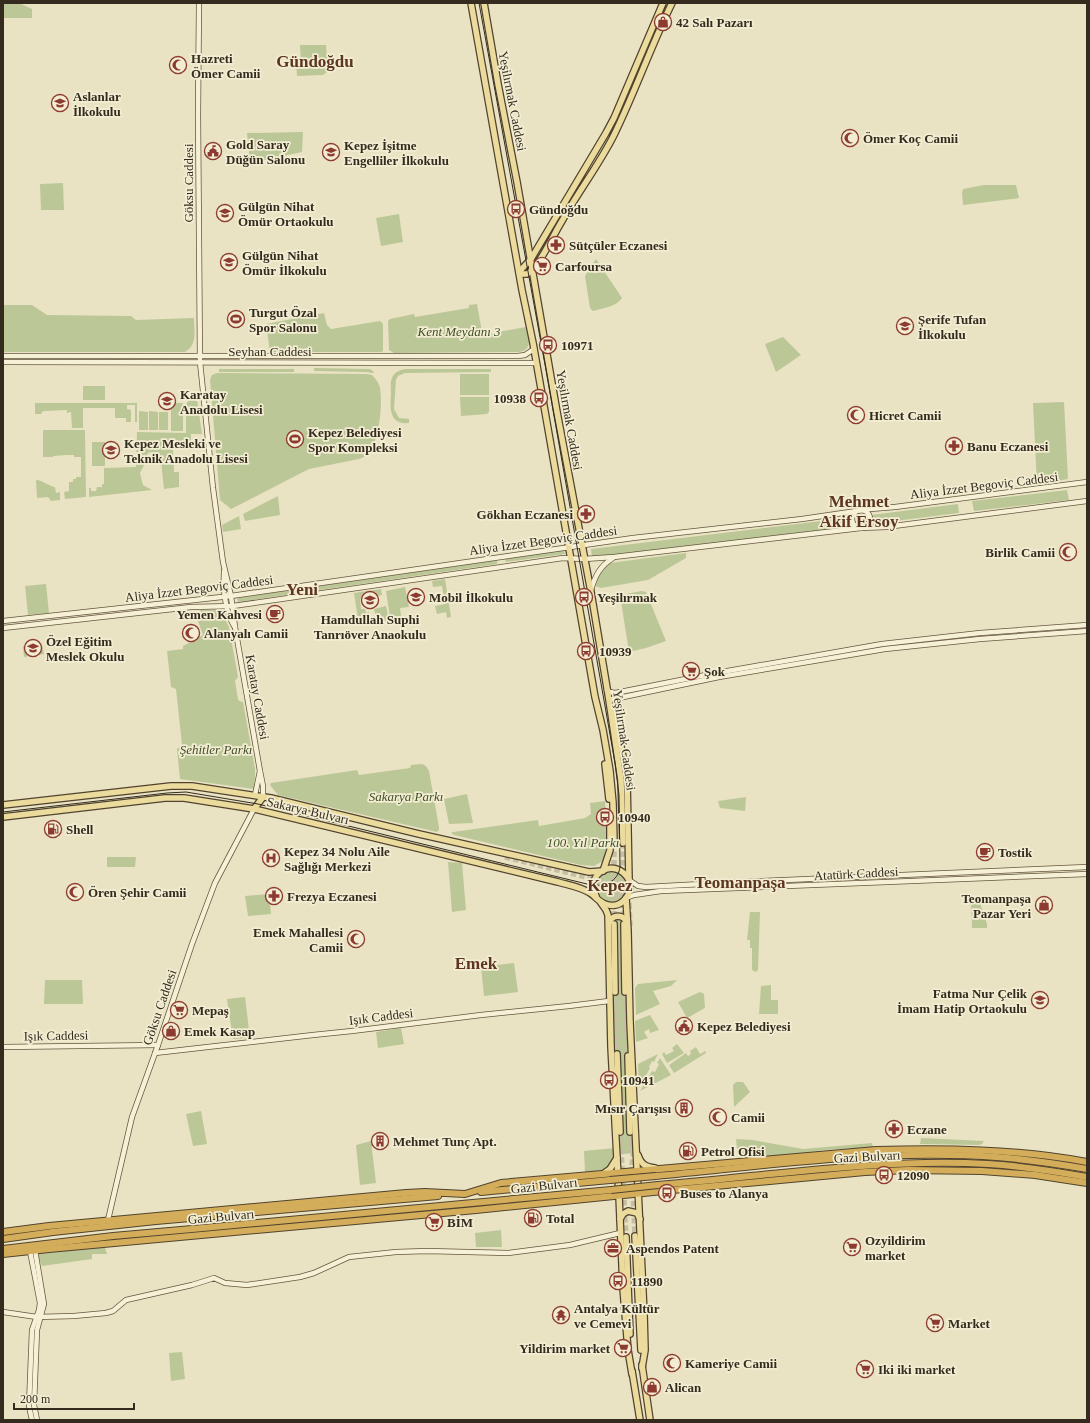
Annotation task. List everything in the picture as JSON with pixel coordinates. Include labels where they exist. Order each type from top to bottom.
[{"type":"highway","points":[[3,1232],[108,1220],[412,1193],[465,1194],[501,1183],[805,1156],[918,1149],[987,1150],[1018,1152],[1087,1162]]},
{"type":"highway","points":[[805,1156],[822,1160],[839,1154]]},
{"type":"highway","name":"Gazi Bulvarı","points":[[3,1239],[116,1225],[847,1158],[948,1155],[1040,1161],[1087,1169]]},
{"type":"highway","name":"Gazi Bulvarı","points":[[3,1249],[113,1236],[842,1168],[926,1164],[988,1164],[1050,1170],[1087,1177]]},
{"type":"highway","points":[[821,1177],[842,1168],[865,1172]]},
{"type":"highway","points":[[3,1254],[865,1172],[908,1170],[982,1171],[1035,1175],[1087,1183]]},
{"type":"highway","points":[[457,1204],[499,1208]]},
{"type":"main road","name":"Yeşilırmak Caddesi","points":[[472,3],[595,697]]},
{"type":"main road","name":"Yeşilırmak Caddesi","points":[[484,3],[591,592],[609,700],[621,780],[623,843]]},
{"type":"main road","points":[[663,3],[610,126],[531,259],[519,272],[523,275],[532,270],[614,135],[672,3]]},
{"type":"main road","points":[[595,697],[603,730],[610,771],[613,803],[614,843]]},
{"type":"main road","points":[[595,697],[606,773],[610,816],[610,850],[603,871]]},
{"type":"main road","points":[[599,900],[603,903],[612,905],[618,904],[626,898],[630,890],[627,778],[616,715],[609,700]]},
{"type":"main road","name":"Sakarya Bulvarı","points":[[3,805],[178,785],[192,786],[271,798],[419,834],[589,872],[603,871]]},
{"type":"main road","points":[[254,809],[255,795]]},
{"type":"main road","points":[[254,809],[263,797]]},
{"type":"main road","name":"Sakarya Bulvarı","points":[[3,817],[165,798],[184,798],[254,809],[558,882],[590,892],[599,900]]},
{"type":"main road","points":[[419,834],[435,840],[505,857]]},
{"type":"main road","points":[[629,880],[624,872],[617,869],[607,869],[595,878],[594,891],[606,910],[608,926],[609,1001],[620,1219],[623,1235],[628,1350],[640,1420]]},
{"type":"main road","points":[[626,898],[644,1313],[645,1350],[642,1368]]},
{"type":"main road","points":[[608,926],[612,918],[615,916],[622,917],[627,921],[628,931]]},
{"type":"main road","points":[[614,924],[616,992]]},
{"type":"main road","points":[[624,924],[625,992]]},
{"type":"main road","points":[[617,1054],[620,1132]]},
{"type":"main road","points":[[628,1056],[630,1132]]},
{"type":"main road","points":[[636,1147],[642,1164],[647,1167],[679,1168]]},
{"type":"main road","points":[[603,1174],[610,1169],[617,1158]]},
{"type":"main road","points":[[620,1219],[623,1214],[628,1211],[637,1213],[640,1219]]},
{"type":"main road","points":[[635,1236],[642,1368],[650,1420]]},
{"type":"street","name":"Göksu Caddesi","points":[[199,3],[198,114],[200,362]]},
{"type":"street","name":"Seyhan Caddesi","points":[[3,356],[518,356],[525,355],[534,349]]},
{"type":"street","name":"Seyhan Caddesi","points":[[3,362],[536,362]]},
{"type":"street","name":"Karatay Caddesi","points":[[200,362],[213,488],[224,568],[226,607],[235,627]]},
{"type":"street","name":"Aliya İzzet Begoviç Caddesi","points":[[3,621],[225,597],[633,538],[802,519],[860,510],[896,507],[1087,482]]},
{"type":"street","name":"Aliya İzzet Begoviç Caddesi","points":[[3,628],[191,607],[226,607],[563,558],[584,559],[614,557],[861,528],[886,527],[1087,501]]},
{"type":"street","points":[[860,510],[865,511],[870,519],[866,526],[861,528],[855,526],[852,521],[852,516],[860,510]]},
{"type":"street","points":[[591,592],[594,579],[600,569],[614,557]]},
{"type":"street","name":"Karatay Caddesi","points":[[224,568],[233,606],[235,627],[263,788],[263,797]]},
{"type":"street","points":[[606,689],[610,692],[615,692],[888,643],[980,633],[1087,625]]},
{"type":"street","points":[[609,700],[719,677],[885,649],[980,639],[1087,631]]},
{"type":"street","name":"Karatay Caddesi","points":[[255,795],[260,771]]},
{"type":"street","points":[[263,788],[271,798]]},
{"type":"street","name":"Göksu Caddesi","points":[[108,1220],[132,1117],[192,944],[212,890],[254,809]]},
{"type":"street","name":"Atatürk Caddesi","points":[[629,880],[638,886],[646,887],[1087,867]]},
{"type":"street","name":"Atatürk Caddesi","points":[[626,898],[648,892],[661,891],[1087,874]]},
{"type":"street","name":"Işık Caddesi","points":[[155,1054],[609,1001]]},
{"type":"street","name":"Işık Caddesi","points":[[3,1047],[158,1045]]},
{"type":"street","points":[[3,1312],[39,1317],[106,1313],[113,1311],[126,1300],[192,1285],[214,1278],[225,1283],[247,1285],[300,1277],[314,1273],[349,1257],[396,1252],[427,1251],[508,1253],[570,1245],[623,1235]]},
{"type":"street","points":[[32,1420],[29,1406],[32,1330],[44,1304],[33,1251]]},
{"type":"street","points":[[37,1420],[34,1397],[39,1317]]},
{"type":"green space","points":[[3,3],[19,3],[32,9],[32,18],[3,18]]},
{"type":"green space","points":[[300,45],[326,45],[328,71],[323,75],[297,76],[296,61],[301,61]]},
{"type":"green space","points":[[303,132],[302,152],[250,163],[247,133]]},
{"type":"green space","points":[[63,183],[64,210],[41,210],[40,184]]},
{"type":"green space","points":[[984,185],[1016,185],[1019,198],[963,205],[963,189]]},
{"type":"green space","points":[[399,214],[403,242],[381,246],[376,218]]},
{"type":"green space","points":[[596,259],[622,298],[613,305],[593,311],[590,308],[585,276]]},
{"type":"green space","name":"Kent Meydanı 3","points":[[477,304],[482,332],[487,334],[526,327],[529,342],[527,348],[520,352],[394,353],[389,350],[388,321],[390,319],[414,314],[415,317],[469,308],[469,305]]},
{"type":"green space","points":[[3,305],[32,305],[47,315],[131,316],[136,320],[194,318],[194,342],[185,352],[3,352]]},
{"type":"green space","points":[[324,313],[327,325],[331,329],[380,321],[383,324],[383,351],[270,352],[266,324]]},
{"type":"green space","points":[[783,337],[801,355],[776,372],[765,344]]},
{"type":"green space","points":[[190,358],[190,359],[34,359]]},
{"type":"green space","points":[[384,358],[384,359],[205,359]]},
{"type":"green space","points":[[314,368],[370,369],[374,372],[314,371]]},
{"type":"green space","points":[[219,369],[294,369],[294,372],[219,372]]},
{"type":"green space","points":[[405,369],[491,369],[491,372],[405,373],[398,376],[396,380],[394,409],[399,418],[409,419],[409,423],[402,423],[394,418],[392,414],[391,380],[394,374]]},
{"type":"green space","name":"Kepez Belediyesi Spor Kompleksi","points":[[217,373],[372,375],[379,386],[381,403],[377,432],[372,448],[367,455],[359,459],[309,469],[231,509],[220,500],[210,380],[212,375]]},
{"type":"green space","points":[[460,374],[489,374],[489,395],[460,395]]},
{"type":"green space","points":[[83,386],[105,386],[105,400],[83,400]]},
{"type":"green space","points":[[460,397],[489,397],[489,412],[487,414],[461,416]]},
{"type":"green space","points":[[189,399],[197,399],[202,434],[191,434],[191,441],[179,441],[179,448],[173,449],[174,472],[179,472],[179,487],[164,489],[161,461],[152,452],[148,453],[140,473],[143,485],[152,490],[89,497],[89,488],[91,488],[91,491],[96,491],[97,487],[102,487],[102,484],[104,484],[104,468],[136,467],[137,432],[186,433],[186,405]]},
{"type":"green space","points":[[1064,402],[1068,479],[1037,485],[1033,403]]},
{"type":"green space","points":[[35,403],[137,403],[137,422],[135,422],[135,405],[127,405],[127,409],[131,410],[131,422],[126,422],[126,418],[115,418],[115,408],[83,408],[83,428],[72,428],[71,412],[67,413],[67,410],[44,411],[41,414],[35,414]]},
{"type":"green space","points":[[171,403],[183,403],[183,431],[171,431]]},
{"type":"green space","points":[[139,411],[148,412],[148,430],[139,430]]},
{"type":"green space","points":[[149,411],[158,412],[158,430],[149,430]]},
{"type":"green space","points":[[159,412],[168,412],[168,430],[159,430]]},
{"type":"green space","points":[[43,430],[85,430],[86,497],[65,499],[64,492],[69,491],[69,482],[73,482],[73,479],[76,479],[76,477],[81,477],[81,457],[66,455],[43,457]]},
{"type":"green space","points":[[92,442],[105,442],[105,466],[92,466]]},
{"type":"green space","points":[[36,480],[55,487],[56,493],[60,492],[60,500],[51,501],[48,497],[37,498]]},
{"type":"green space","points":[[1067,490],[1069,500],[974,511],[972,501]]},
{"type":"green space","points":[[278,496],[280,515],[245,521],[243,514]]},
{"type":"green space","points":[[958,504],[959,513],[871,524],[871,515]]},
{"type":"green space","points":[[239,516],[241,529],[223,532],[222,525]]},
{"type":"green space","points":[[854,517],[856,526],[592,557],[591,549]]},
{"type":"green space","points":[[564,550],[565,554],[506,562],[505,559]]},
{"type":"green space","points":[[686,553],[686,558],[648,580],[601,588],[595,586],[600,573],[610,563]]},
{"type":"green space","points":[[497,560],[497,564],[238,602],[237,598]]},
{"type":"green space","points":[[445,579],[451,617],[447,618],[446,612],[437,614],[435,606],[445,604],[442,586],[433,587],[432,581]]},
{"type":"green space","points":[[46,584],[49,613],[28,615],[25,586]]},
{"type":"green space","points":[[405,587],[409,607],[400,608],[401,616],[390,617],[386,591]]},
{"type":"green space","points":[[381,589],[382,595],[360,599],[361,609],[365,609],[366,613],[369,612],[370,618],[358,619],[354,593]]},
{"type":"green space","points":[[642,591],[646,592],[666,641],[629,652],[620,595]]},
{"type":"green space","points":[[386,606],[389,620],[377,622],[374,609]]},
{"type":"green space","name":"Şehitler Parkı","points":[[200,610],[220,610],[229,627],[238,677],[235,681],[238,699],[239,701],[243,702],[255,769],[254,789],[180,779],[177,749],[182,745],[176,689],[171,687],[167,651],[183,649],[183,646],[203,635],[198,621],[204,618]]},
{"type":"green space","points":[[42,644],[44,654],[24,657],[23,646]]},
{"type":"green space","name":"Sakarya Parkı","points":[[422,764],[426,766],[429,771],[439,827],[437,832],[278,795],[270,785],[271,783],[357,770],[359,775],[410,768],[411,765]]},
{"type":"green space","points":[[467,794],[473,823],[449,824],[444,799]]},
{"type":"green space","points":[[746,797],[745,811],[720,808],[718,801]]},
{"type":"green space","name":"100. Yıl Parkı","points":[[605,801],[607,847],[603,861],[594,866],[581,865],[454,835],[451,833],[538,820],[539,826],[585,818],[591,814],[590,803]]},
{"type":"green space","points":[[107,857],[136,857],[135,867],[107,867]]},
{"type":"green space","points":[[448,862],[462,863],[466,910],[452,912]]},
{"type":"green space","points":[[612,872],[623,876],[627,887],[623,898],[612,902],[601,898],[597,887],[601,876]]},
{"type":"green space","points":[[269,894],[271,914],[248,916],[245,896]]},
{"type":"green space","points":[[971,899],[979,900],[987,928],[972,928]]},
{"type":"green space","points":[[750,912],[760,912],[758,970],[756,972],[752,970],[752,948],[750,948],[750,940],[747,940]]},
{"type":"green space","points":[[618,918],[625,921],[621,927],[622,996],[627,996],[629,1059],[625,1060],[628,1132],[633,1132],[634,1148],[633,1152],[629,1154],[622,1153],[618,1148],[618,1058],[614,1058],[612,996],[616,996],[615,927],[611,927],[612,920]]},
{"type":"green space","points":[[514,963],[518,992],[484,996],[481,967]]},
{"type":"green space","points":[[45,980],[82,980],[83,1004],[44,1004]]},
{"type":"green space","points":[[677,980],[671,986],[653,991],[660,1004],[636,1015],[635,988],[638,984]]},
{"type":"green space","points":[[771,985],[771,1000],[778,1000],[778,1014],[759,1014],[761,986]]},
{"type":"green space","points":[[700,992],[704,994],[705,1008],[687,1018],[678,1002]]},
{"type":"green space","points":[[245,997],[250,1038],[233,1039],[227,999]]},
{"type":"green space","points":[[650,1015],[659,1030],[650,1033],[649,1029],[644,1032],[648,1038],[636,1042],[635,1021]]},
{"type":"green space","points":[[401,1028],[404,1044],[378,1048],[376,1032]]},
{"type":"green space","points":[[677,1044],[684,1053],[667,1063],[662,1054],[664,1052],[666,1055],[674,1051],[672,1048]]},
{"type":"green space","points":[[696,1047],[700,1054],[705,1051],[706,1053],[674,1073],[669,1065],[686,1053],[688,1056],[691,1054],[690,1051]]},
{"type":"green space","points":[[658,1054],[654,1062],[652,1061],[649,1067],[650,1068],[639,1088],[638,1064]]},
{"type":"green space","points":[[660,1058],[671,1075],[640,1091],[652,1071],[655,1072]]},
{"type":"green space","points":[[736,1082],[743,1082],[750,1092],[734,1107],[733,1085]]},
{"type":"green space","points":[[201,1111],[207,1144],[193,1146],[186,1114]]},
{"type":"green space","points":[[921,1138],[984,1141],[979,1145],[920,1144]]},
{"type":"green space","points":[[736,1139],[752,1140],[803,1149],[872,1143],[873,1147],[824,1150],[772,1157],[765,1155],[742,1156],[741,1150],[737,1149]]},
{"type":"green space","points":[[371,1141],[376,1183],[360,1185],[356,1145]]},
{"type":"green space","points":[[615,1148],[615,1161],[606,1170],[585,1172],[584,1151]]},
{"type":"green space","points":[[501,1230],[502,1247],[476,1247],[475,1233]]},
{"type":"green space","points":[[105,1247],[107,1254],[92,1254],[92,1259],[42,1266],[38,1256],[41,1251]]},
{"type":"green space","points":[[182,1352],[185,1379],[171,1381],[169,1353]]},
{"type":"tunnel","points":[[614,843],[614,924]]},
{"type":"tunnel","points":[[623,843],[624,922]]},
{"type":"tunnel","points":[[505,857],[590,878],[616,888],[626,898],[629,904],[630,926]]},
{"type":"tunnel","points":[[615,992],[617,1054]]},
{"type":"tunnel","points":[[625,992],[628,1056]]},
{"type":"tunnel","points":[[620,1132],[626,1237]]},
{"type":"tunnel","points":[[630,1132],[631,1152]]},
{"type":"tunnel","points":[[632,1165],[634,1148]]},
{"type":"tunnel","points":[[632,1167],[635,1236]]},
{"type":"tram line","points":[[3,812],[186,792],[258,804],[591,885],[601,885],[610,882],[619,872],[619,795],[615,763],[546,370],[479,3]]},
{"type":"place","name":"42 Salı Pazarı","points":[[663,22]]},
{"type":"place","name":"Hazreti Ömer Camii","points":[[178,65]]},
{"type":"place","name":"Aslanlar İlkokulu","points":[[60,103]]},
{"type":"place","name":"Ömer Koç Camii","points":[[850,138]]},
{"type":"place","name":"Gold Saray Düğün Salonu","points":[[213,151]]},
{"type":"place","name":"Kepez İşitme Engelliler İlkokulu","points":[[331,152]]},
{"type":"place","name":"Gündoğdu","points":[[516,209]]},
{"type":"place","name":"Gülgün Nihat Ömür Ortaokulu","points":[[225,213]]},
{"type":"place","name":"Sütçüler Eczanesi","points":[[556,245]]},
{"type":"place","name":"Gülgün Nihat Ömür İlkokulu","points":[[229,262]]},
{"type":"place","name":"Carfoursa","points":[[542,266]]},
{"type":"place","name":"Turgut Özal Spor Salonu","points":[[236,319]]},
{"type":"place","name":"Şerife Tufan İlkokulu","points":[[905,326]]},
{"type":"place","name":"10971","points":[[548,345]]},
{"type":"place","name":"10938","points":[[539,398]]},
{"type":"place","name":"Karatay Anadolu Lisesi","points":[[167,401]]},
{"type":"place","name":"Hicret Camii","points":[[856,415]]},
{"type":"place","name":"Kepez Belediyesi Spor Kompleksi","points":[[295,439]]},
{"type":"place","name":"Banu Eczanesi","points":[[954,446]]},
{"type":"place","name":"Kepez Mesleki ve Teknik Anadolu Lisesi","points":[[111,450]]},
{"type":"place","name":"Gökhan Eczanesi","points":[[586,514]]},
{"type":"place","name":"Birlik Camii","points":[[1068,552]]},
{"type":"place","name":"Mobil İlkokulu","points":[[416,597]]},
{"type":"place","name":"Yeşilırmak","points":[[584,597]]},
{"type":"place","name":"Hamdullah Suphi Tanrıöver Anaokulu","points":[[370,600]]},
{"type":"place","name":"Yemen Kahvesi","points":[[275,614]]},
{"type":"place","name":"Alanyalı Camii","points":[[191,633]]},
{"type":"place","name":"Özel Eğitim Meslek Okulu","points":[[33,648]]},
{"type":"place","name":"10939","points":[[586,651]]},
{"type":"place","name":"Şok","points":[[691,671]]},
{"type":"place","name":"10940","points":[[605,817]]},
{"type":"place","name":"Shell","points":[[53,829]]},
{"type":"place","name":"Tostik","points":[[985,852]]},
{"type":"place","name":"Kepez 34 Nolu Aile Sağlığı Merkezi","points":[[271,858]]},
{"type":"place","name":"Ören Şehir Camii","points":[[75,892]]},
{"type":"place","name":"Frezya Eczanesi","points":[[274,896]]},
{"type":"place","name":"Teomanpaşa Pazar Yeri","points":[[1044,905]]},
{"type":"place","name":"Emek Mahallesi Camii","points":[[356,939]]},
{"type":"place","name":"Fatma Nur Çelik İmam Hatip Ortaokulu","points":[[1040,1000]]},
{"type":"place","name":"Mepaş","points":[[179,1010]]},
{"type":"place","name":"Kepez Belediyesi","points":[[684,1026]]},
{"type":"place","name":"Emek Kasap","points":[[171,1031]]},
{"type":"place","name":"10941","points":[[609,1080]]},
{"type":"place","name":"Mısır Çarışısı","points":[[684,1108]]},
{"type":"place","name":"Camii","points":[[718,1117]]},
{"type":"place","name":"Eczane","points":[[894,1129]]},
{"type":"place","name":"Mehmet Tunç Apt.","points":[[380,1141]]},
{"type":"place","name":"Petrol Ofisi","points":[[688,1151]]},
{"type":"place","name":"12090","points":[[884,1175]]},
{"type":"place","name":"Buses to Alanya","points":[[667,1193]]},
{"type":"place","name":"Total","points":[[533,1218]]},
{"type":"place","name":"BİM","points":[[434,1222]]},
{"type":"place","name":"Ozyildirim market","points":[[852,1247]]},
{"type":"place","name":"Aspendos Patent","points":[[613,1248]]},
{"type":"place","name":"11890","points":[[618,1281]]},
{"type":"place","name":"Antalya Kültür ve Cemevi","points":[[561,1315]]},
{"type":"place","name":"Market","points":[[935,1323]]},
{"type":"place","name":"Yildirim market","points":[[623,1348]]},
{"type":"place","name":"Kameriye Camii","points":[[672,1363]]},
{"type":"place","name":"Iki iki market","points":[[865,1369]]},
{"type":"place","name":"Alican","points":[[652,1387]]},
{"type":"district","name":"Gündoğdu","points":[[315,61]]},
{"type":"district","name":"Mehmet Akif Ersoy","points":[[859,511]]},
{"type":"district","name":"Yeni","points":[[302,589]]},
{"type":"district","name":"Teomanpaşa","points":[[740,882]]},
{"type":"district","name":"Kepez","points":[[610,885]]},
{"type":"district","name":"Emek","points":[[476,963]]}]
